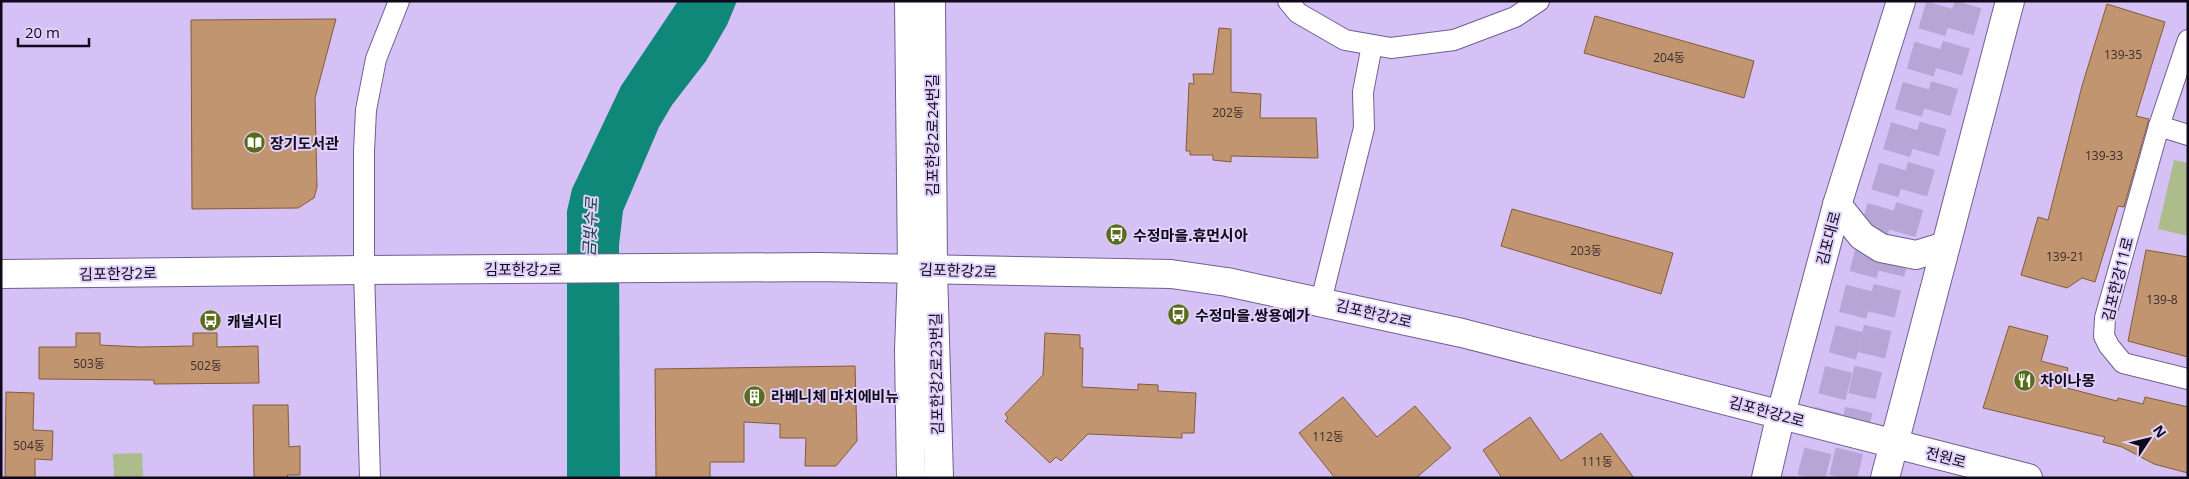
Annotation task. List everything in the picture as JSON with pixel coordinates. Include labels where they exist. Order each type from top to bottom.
[{"type":"street","points":[[370,478],[364,270],[366,110],[376,59],[399,1]]},
{"type":"street","name":"김포한강2로24번길","points":[[909,1],[922,269]]},
{"type":"street","name":"김포한강2로24번길","points":[[922,269],[931,1]]},
{"type":"street","points":[[1288,1],[1298,13],[1345,40],[1391,48],[1454,40],[1515,17],[1539,1]]},
{"type":"street","name":"김포대로","points":[[1766,478],[1781,414],[1837,205],[1901,1]]},
{"type":"street","points":[[1885,478],[2010,1]]},
{"type":"street","name":"김포한강11로","points":[[2188,40],[2185,44],[2159,126],[2105,318],[2104,336],[2122,363],[2188,379]]},
{"type":"street","points":[[1321,301],[1364,128],[1363,92],[1372,45]]},
{"type":"street","points":[[2159,126],[2188,135]]},
{"type":"street","points":[[1837,205],[1862,236],[1881,248],[1916,255],[1945,246]]},
{"type":"street","name":"김포한강2로","points":[[1,274],[819,267],[1171,274],[1227,282],[1321,301],[1462,333],[1781,414],[1832,429],[1894,443]]},
{"type":"street","name":"김포한강2로23번길","points":[[906,477],[909,350],[922,269]]},
{"type":"street","name":"김포한강2로23번길","points":[[922,269],[939,478]]},
{"type":"street","name":"전원로","points":[[1894,443],[2028,478]]},
{"type":"shaded area","points":[[2174,160],[2188,163],[2188,236],[2158,229]]},
{"type":"shaded area","points":[[142,453],[143,478],[114,478],[113,454]]},
{"type":"water","name":"금빛수로","points":[[678,1],[737,1],[727,25],[706,61],[672,105],[659,127],[623,211],[619,245],[620,478],[567,478],[567,211],[572,189],[621,86]]},
{"type":"building","points":[[2107,4],[2165,22],[2136,116],[2149,119],[2124,207],[2118,206],[2095,282],[2082,278],[2067,288],[2021,275],[2038,217],[2048,220],[2082,86]]},
{"type":"building","points":[[1595,16],[1754,61],[1744,98],[1584,53]]},
{"type":"building","name":"장기도서관","points":[[336,19],[315,98],[317,187],[314,198],[298,208],[192,209],[191,20]]},
{"type":"building","points":[[1219,28],[1231,29],[1231,92],[1261,94],[1260,118],[1316,118],[1318,158],[1231,156],[1231,162],[1213,160],[1213,155],[1190,155],[1190,151],[1186,151],[1189,83],[1194,84],[1193,74],[1213,74]]},
{"type":"building","points":[[1512,209],[1673,253],[1661,294],[1501,246]]},
{"type":"building","points":[[2146,250],[2188,257],[2188,357],[2128,341]]},
{"type":"building","points":[[2009,326],[2048,336],[2041,361],[2068,368],[2063,387],[2117,401],[2118,398],[2143,404],[2145,397],[2188,407],[2188,473],[2154,464],[2122,447],[2103,442],[2105,437],[1983,408]]},
{"type":"building","points":[[76,333],[100,333],[100,345],[140,347],[193,346],[193,333],[217,333],[217,347],[258,346],[259,383],[154,384],[154,380],[39,379],[39,347],[76,347]]},
{"type":"building","points":[[1045,333],[1080,335],[1080,348],[1083,348],[1082,387],[1138,390],[1138,384],[1158,385],[1158,391],[1196,393],[1194,433],[1182,433],[1182,438],[1088,434],[1061,461],[1056,457],[1050,463],[1005,421],[1008,418],[1005,414],[1043,375]]},
{"type":"building","name":"라베니체 마치에비뉴","points":[[855,366],[857,441],[836,466],[805,466],[806,438],[780,438],[780,424],[744,422],[744,462],[710,462],[710,478],[656,478],[655,369]]},
{"type":"building","points":[[6,392],[34,393],[33,430],[53,431],[52,460],[35,459],[35,478],[5,478]]},
{"type":"building","points":[[1343,397],[1377,437],[1415,406],[1451,448],[1416,478],[1335,478],[1299,433]]},
{"type":"building","points":[[253,405],[288,405],[289,447],[300,446],[300,475],[287,475],[288,478],[254,478]]},
{"type":"building","points":[[1530,417],[1561,461],[1601,433],[1634,478],[1502,478],[1483,450]]},
{"type":"tunnel","points":[[1811,478],[1876,224],[1941,1]]},
{"type":"tunnel","points":[[1843,478],[1891,271],[1969,1]]},
{"type":"place","name":"장기도서관","points":[[254,143]]},
{"type":"place","name":"수정마을.휴먼시아","points":[[1117,235]]},
{"type":"place","name":"수정마을.쌍용예가","points":[[1179,315]]},
{"type":"place","name":"캐널시티","points":[[211,321]]},
{"type":"place","name":"차이나몽","points":[[2024,380]]},
{"type":"place","name":"라베니체 마치에비뉴","points":[[755,396]]}]
